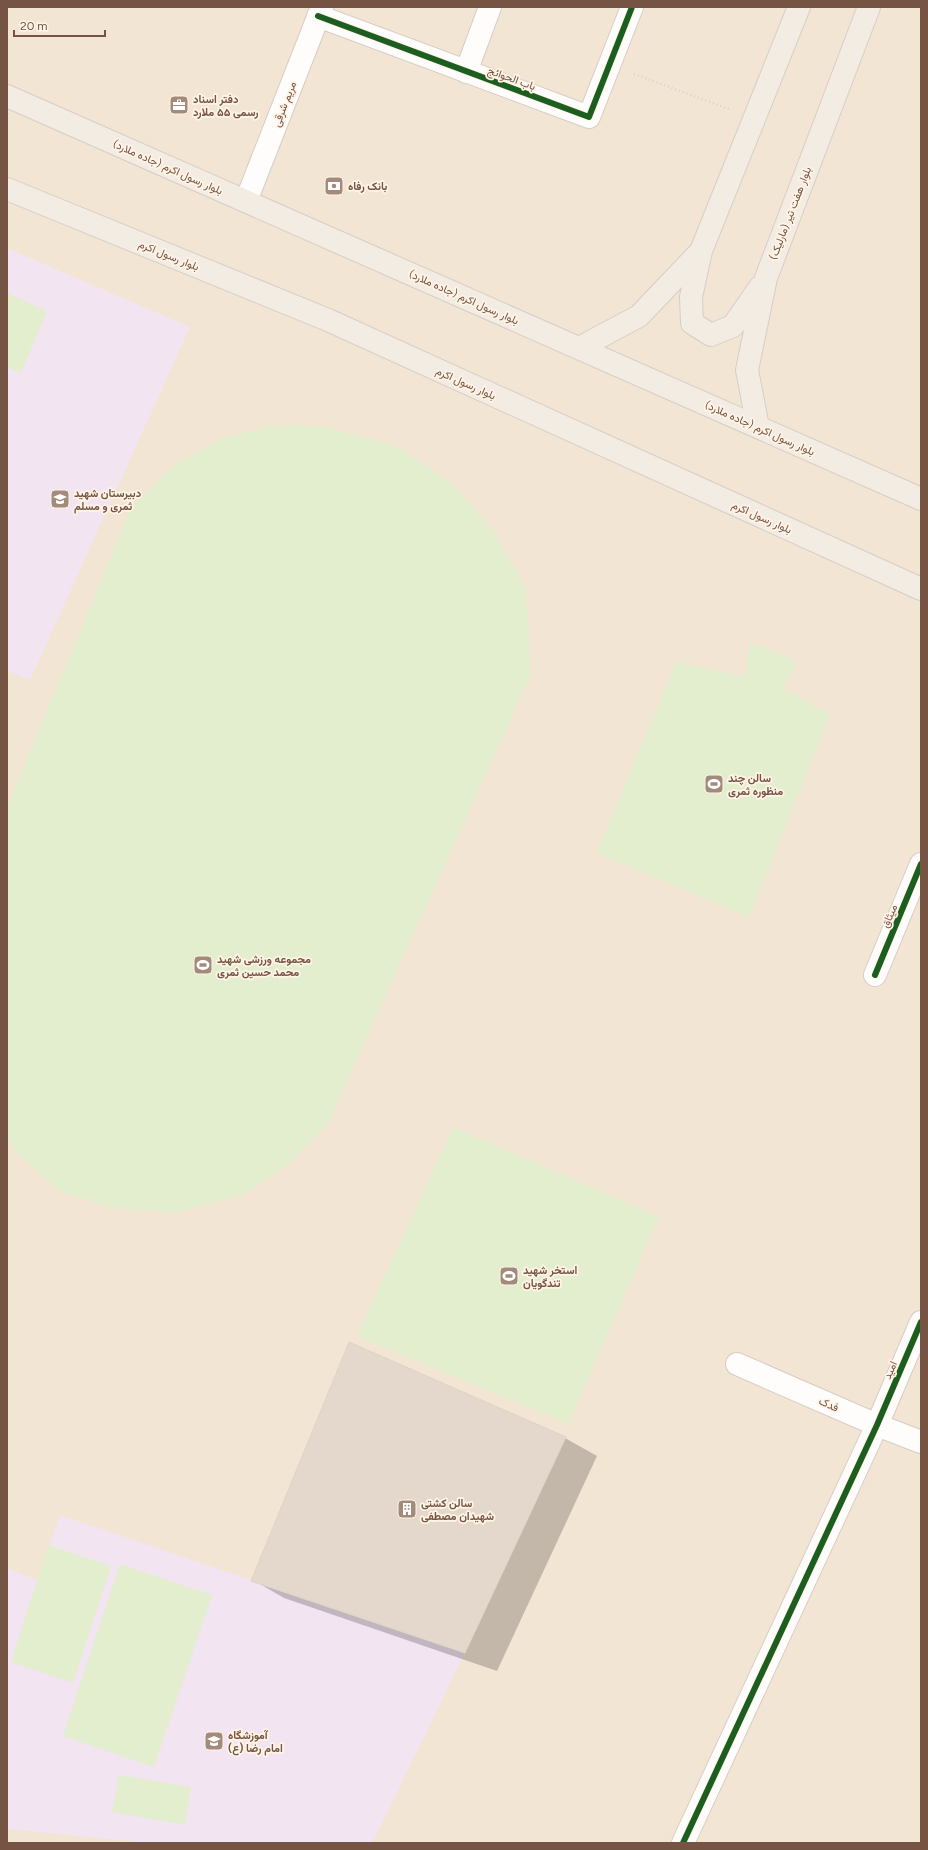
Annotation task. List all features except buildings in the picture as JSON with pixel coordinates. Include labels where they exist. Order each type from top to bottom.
[{"type":"main road","points":[[766,278],[733,326],[711,335],[692,323],[691,297],[701,251],[799,7]]},
{"type":"main road","name":"بلوار هفت تیر (مارلیک)","points":[[758,427],[747,370],[766,278],[869,7]]},
{"type":"main road","name":"بلوار رسول اکرم (جاده ملارد)","points":[[7,96],[921,499]]},
{"type":"main road","name":"بلوار رسول اکرم","points":[[7,189],[328,320],[921,589]]},
{"type":"main road","points":[[579,348],[639,316],[701,251]]},
{"type":"street","points":[[466,72],[490,7]]},
{"type":"street","name":"باب الحوائج","points":[[320,12],[466,72],[589,117],[632,7]]},
{"type":"street","name":"مریم شرقی","points":[[246,201],[320,12]]},
{"type":"street","name":"میثاق","points":[[875,975],[921,864]]},
{"type":"street","name":"امید","points":[[683,1843],[877,1425],[921,1322]]},
{"type":"street","name":"فدک","points":[[737,1364],[877,1425],[921,1442]]},
{"type":"path","points":[[609,65],[754,118]]},
{"type":"shaded area","points":[[7,7],[921,7],[921,1843],[7,1843]]},
{"type":"shaded area","name":"دبیرستان شهید ثمری و مسلم","points":[[7,248],[190,327],[30,680],[7,671]]},
{"type":"shaded area","name":"آموزشگاه امام رضا (ع)","points":[[60,1515],[465,1653],[372,1843],[151,1843],[7,1829],[7,1568],[37,1580]]},
{"type":"green space","points":[[7,293],[47,311],[21,373],[7,367]]},
{"type":"green space","name":"مجموعه ورزشی شهید محمد حسین ثمری","points":[[276,425],[327,427],[399,447],[454,485],[493,531],[526,588],[531,674],[328,1123],[288,1164],[243,1195],[178,1212],[114,1208],[59,1191],[19,1155],[7,1139],[7,807],[131,508],[174,465],[225,437]]},
{"type":"green space","name":"سالن چند منظوره ثمری","points":[[751,642],[796,661],[784,689],[830,715],[749,917],[597,853],[676,662],[744,677]]},
{"type":"green space","name":"استخر شهید تندگویان","points":[[453,1127],[659,1217],[568,1424],[357,1336]]},
{"type":"green space","points":[[48,1545],[111,1566],[73,1683],[11,1662]]},
{"type":"green space","points":[[120,1564],[212,1595],[154,1767],[63,1736]]},
{"type":"green space","points":[[119,1775],[191,1787],[185,1825],[112,1812]]},
{"type":"cycle path","points":[[318,16],[589,117],[632,7]]},
{"type":"cycle path","points":[[875,975],[921,864]]},
{"type":"cycle path","points":[[683,1843],[877,1425],[921,1322]]},
{"type":"place","name":"دفتر اسناد رسمی ۵۵ ملارد","points":[[179,105]]},
{"type":"place","name":"بانک رفاه","points":[[334,186]]},
{"type":"place","name":"دبیرستان شهید ثمری و مسلم","points":[[60,499]]},
{"type":"place","name":"سالن چند منظوره ثمری","points":[[714,784]]},
{"type":"place","name":"مجموعه ورزشی شهید محمد حسین ثمری","points":[[203,965]]},
{"type":"place","name":"استخر شهید تندگویان","points":[[509,1276]]},
{"type":"place","name":"سالن کشتی شهیدان مصطفی","points":[[407,1509]]},
{"type":"place","name":"آموزشگاه امام رضا (ع)","points":[[214,1741]]}]
